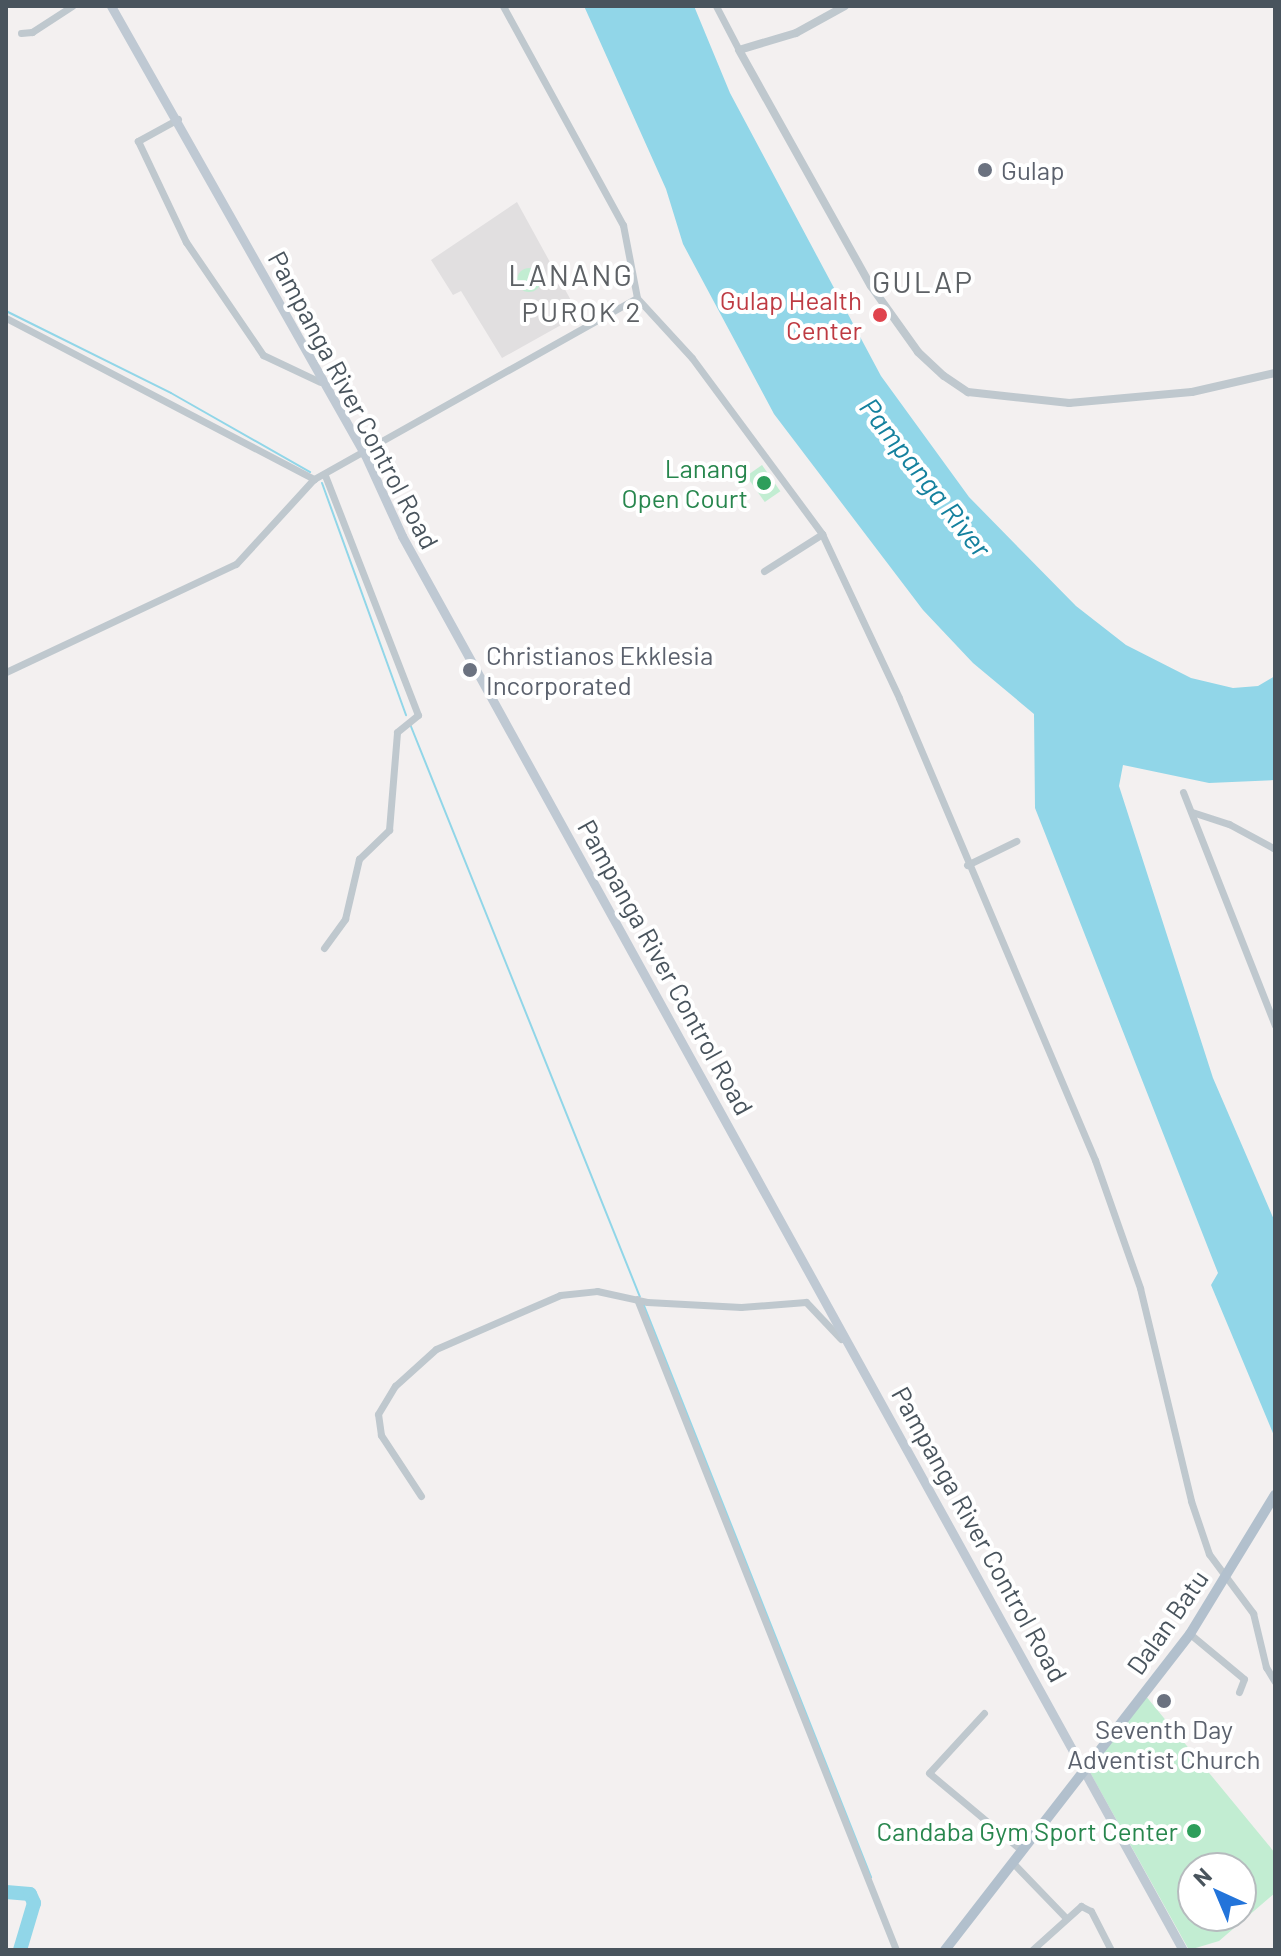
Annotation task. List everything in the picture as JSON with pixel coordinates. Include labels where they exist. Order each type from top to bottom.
[{"type":"main road","name":"Pampanga River Control Road","points":[[111,6],[178,119],[320,382],[365,455],[402,536],[1183,1950]]},
{"type":"main road","name":"Dalan Batu","points":[[945,1950],[1020,1849],[1190,1634],[1275,1495]]},
{"type":"street","points":[[21,33],[32,32],[72,6]]},
{"type":"street","points":[[503,6],[623,225],[637,298],[692,358],[822,534],[899,698],[967,865],[1095,1160],[1140,1288],[1191,1501],[1209,1554],[1253,1613],[1266,1667],[1275,1682]]},
{"type":"street","points":[[716,6],[871,286],[918,352],[968,392],[1069,403],[1192,392],[1275,373]]},
{"type":"street","points":[[739,50],[796,33],[845,6]]},
{"type":"street","points":[[178,119],[138,141],[186,242],[263,355],[320,382]]},
{"type":"street","points":[[6,672],[236,564],[314,479],[365,455],[637,298]]},
{"type":"street","points":[[6,318],[314,479]]},
{"type":"street","points":[[324,948],[345,919],[359,859],[389,830],[397,732],[418,715],[325,475]]},
{"type":"street","points":[[764,571],[822,534]]},
{"type":"street","points":[[1183,792],[1275,1025]]},
{"type":"street","points":[[1192,812],[1229,824],[1275,849]]},
{"type":"street","points":[[967,865],[1016,841]]},
{"type":"street","points":[[421,1496],[381,1435],[378,1414],[395,1386],[436,1349],[560,1295],[597,1291],[641,1301],[741,1307],[806,1302],[852,1348]]},
{"type":"street","points":[[641,1301],[896,1950]]},
{"type":"street","points":[[1190,1634],[1244,1679],[1239,1692]]},
{"type":"street","points":[[984,1713],[929,1771],[1020,1849]]},
{"type":"street","points":[[1011,1861],[1066,1918]]},
{"type":"street","points":[[1032,1950],[1066,1918],[1086,1907],[1111,1950]]},
{"type":"shaded area","points":[[517,202],[579,315],[502,358],[461,291],[453,295],[431,260]]},
{"type":"green space","points":[[529,268],[537,272],[541,280],[537,288],[529,292],[521,288],[517,280],[521,272]]},
{"type":"green space","name":"Lanang Open Court","points":[[762,465],[780,491],[765,502],[746,476]]},
{"type":"green space","points":[[1145,1695],[1275,1853],[1275,1893],[1257,1908],[1257,1852],[1177,1852],[1177,1928],[1087,1767]]},
{"type":"green space","points":[[1179,1932],[1230,1932],[1219,1941],[1189,1950]]},
{"type":"water","name":"Pampanga River","points":[[584,6],[694,6],[730,93],[881,376],[969,497],[1076,606],[1126,645],[1191,678],[1233,688],[1258,686],[1275,676],[1275,780],[1209,783],[1123,765],[1119,786],[1213,1078],[1275,1222],[1275,1438],[1211,1285],[1218,1273],[1035,808],[1034,714],[973,663],[923,610],[774,414],[683,244],[666,189]]},
{"type":"waterway","points":[[6,311],[171,393],[310,472]]},
{"type":"waterway","points":[[322,483],[406,715]]},
{"type":"waterway","points":[[410,724],[640,1297]]},
{"type":"waterway","points":[[643,1303],[871,1877]]},
{"type":"waterway","points":[[6,1892],[30,1894],[34,1903],[20,1950]]},
{"type":"place","name":"Gulap","points":[[985,170]]},
{"type":"place","name":"Gulap Health Center","points":[[880,315]]},
{"type":"place","name":"Lanang Open Court","points":[[764,483]]},
{"type":"place","name":"Christianos Ekklesia Incorporated","points":[[470,670]]},
{"type":"place","name":"Seventh Day Adventist Church","points":[[1164,1701]]},
{"type":"place","name":"Candaba Gym Sport Center","points":[[1194,1831]]},
{"type":"district","name":"LANANG","points":[[571,274]]},
{"type":"district","name":"GULAP","points":[[923,281]]},
{"type":"district","name":"PUROK 2","points":[[582,311]]}]
